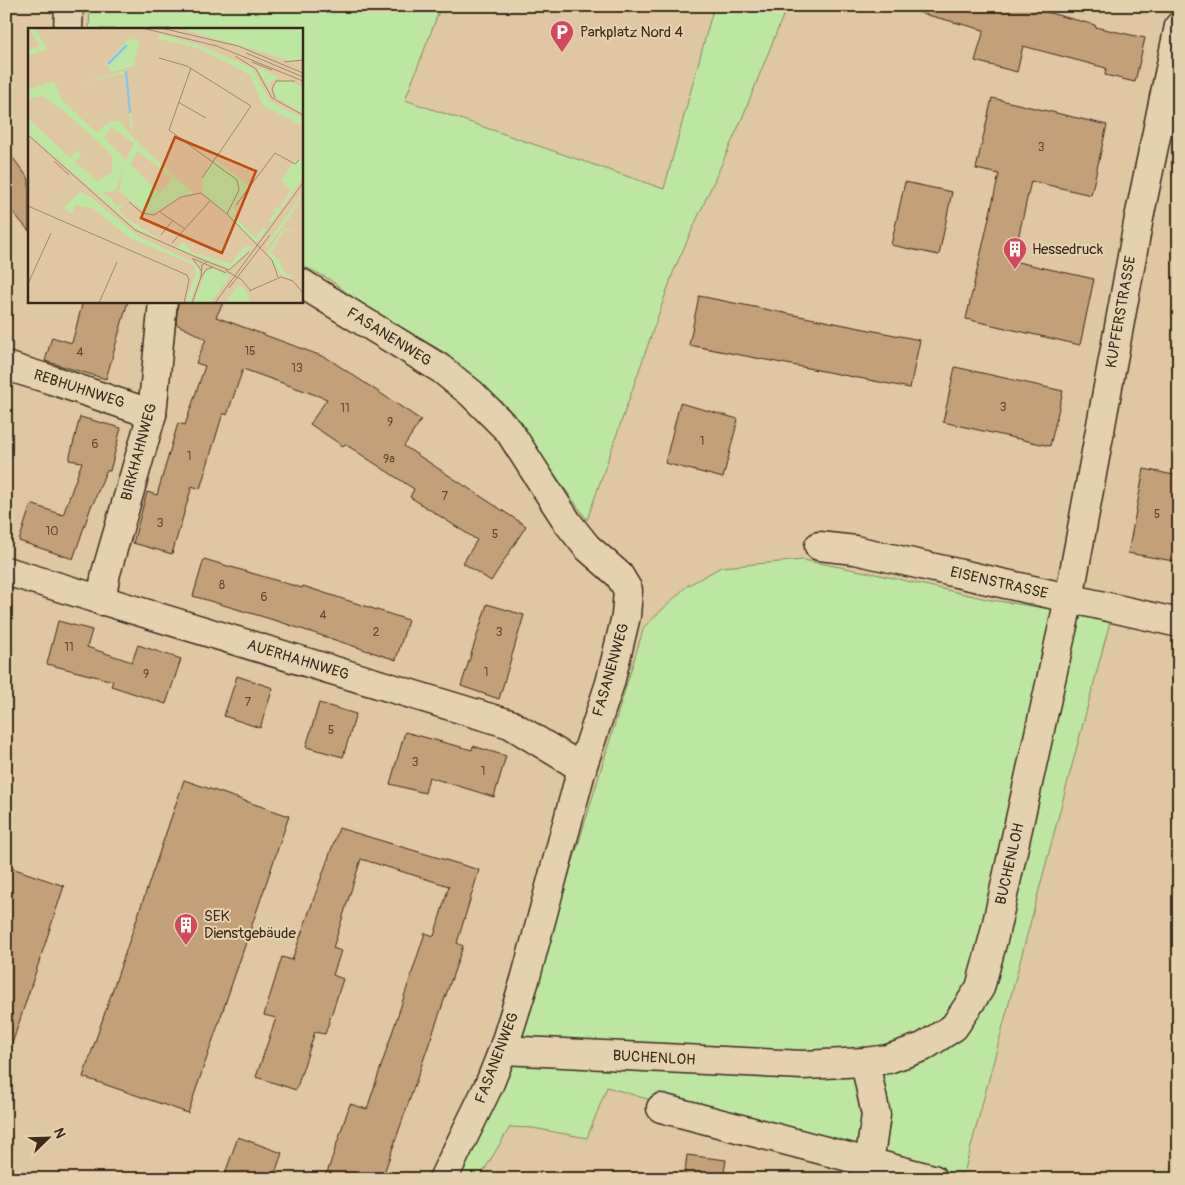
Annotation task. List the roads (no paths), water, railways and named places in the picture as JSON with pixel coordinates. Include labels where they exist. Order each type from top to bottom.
[{"type":"street","points":[[68,28],[70,6]]},
{"type":"street","name":"KUPFERSTRASSE","points":[[1069,599],[1139,218],[1179,26]]},
{"type":"street","name":"FASANENWEG","points":[[302,285],[441,369],[471,392],[509,431],[568,524],[587,547],[619,575],[628,590],[626,616],[610,683],[582,768],[525,980],[503,1050],[489,1085],[443,1179]]},
{"type":"street","name":"BIRKHAHNWEG","points":[[101,601],[106,573],[152,414],[163,302]]},
{"type":"street","name":"REBHUHNWEG","points":[[6,366],[152,414]]},
{"type":"street","name":"EISENSTRASSE","points":[[819,546],[855,550],[1179,623]]},
{"type":"street","name":"AUERHAHNWEG","points":[[6,571],[510,724],[582,768]]},
{"type":"street","name":"BUCHENLOH","points":[[503,1050],[803,1065],[865,1062],[904,1054],[923,1047],[954,1028],[980,988],[994,936],[1069,599]]},
{"type":"street","points":[[865,1062],[876,1115],[869,1162]]},
{"type":"street","points":[[661,1108],[933,1179]]},
{"type":"place","name":"Parkplatz Nord 4","points":[[562,53]]},
{"type":"place","name":"Hessedruck","points":[[1015,270]]},
{"type":"place","name":"SEK Dienstgebäude","points":[[186,946]]}]
